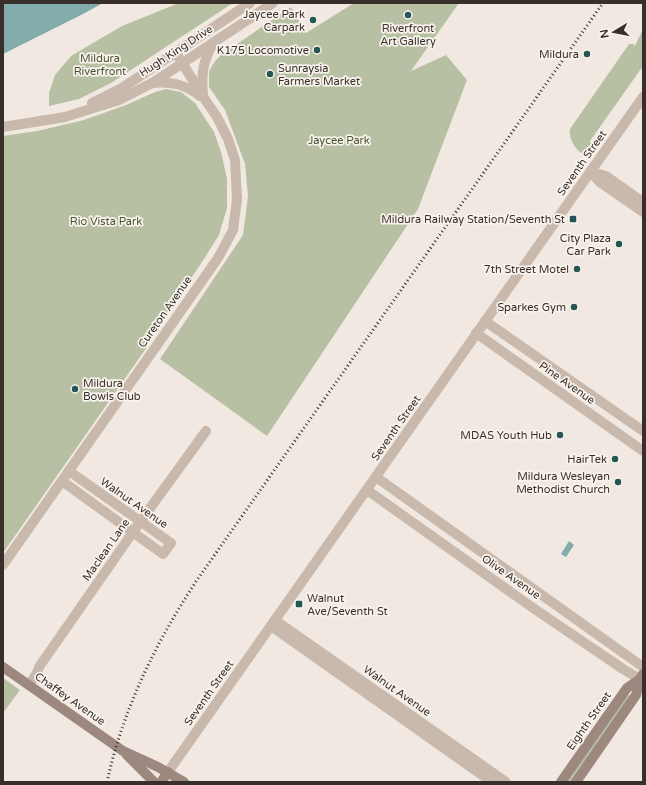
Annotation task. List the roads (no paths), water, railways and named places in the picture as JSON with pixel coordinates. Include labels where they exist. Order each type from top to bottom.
[{"type":"street","name":"Hugh King Drive","points":[[65,117],[122,88],[250,3]]},
{"type":"street","name":"Hugh King Drive","points":[[3,127],[65,117],[119,100],[152,83],[273,3]]},
{"type":"street","points":[[204,98],[202,81],[203,65],[214,41]]},
{"type":"street","name":"Cureton Avenue","points":[[3,565],[218,258],[233,230],[237,199],[235,160],[228,139],[217,117],[176,53]]},
{"type":"street","points":[[152,83],[166,82],[178,84],[191,89],[204,98]]},
{"type":"street","name":"Seventh Street","points":[[167,777],[476,333],[643,97]]},
{"type":"street","points":[[590,172],[606,176],[643,202]]},
{"type":"street","points":[[590,172],[601,183],[643,212]]},
{"type":"street","name":"Pine Avenue","points":[[485,321],[643,431]]},
{"type":"street","name":"Pine Avenue","points":[[476,333],[643,452]]},
{"type":"street","points":[[494,346],[503,334]]},
{"type":"street","name":"Maclean Lane","points":[[29,685],[39,667],[133,532],[206,431]]},
{"type":"street","name":"Walnut Avenue","points":[[62,481],[164,554],[171,543],[69,471]]},
{"type":"street","name":"Olive Avenue","points":[[376,477],[643,667]]},
{"type":"street","name":"Olive Avenue","points":[[367,490],[623,669],[642,678]]},
{"type":"street","name":"Walnut Avenue","points":[[273,623],[492,782]]},
{"type":"street","name":"Walnut Avenue","points":[[273,623],[506,782]]},
{"type":"street","name":"Chaffey Avenue","points":[[3,667],[123,751],[167,777],[184,782]]},
{"type":"street","points":[[576,782],[636,695],[642,678]]},
{"type":"street","name":"Eighth Street","points":[[561,782],[627,688],[642,678]]},
{"type":"street","name":"Chaffey Avenue","points":[[123,751],[154,782]]},
{"type":"street","points":[[161,782],[167,777]]},
{"type":"water","points":[[3,3],[103,3],[3,54]]},
{"type":"water","points":[[569,541],[574,545],[566,557],[561,554]]},
{"type":"railway","points":[[107,782],[122,728],[132,702],[155,652],[182,603],[603,3]]},
{"type":"place","name":"Riverfront Art Gallery","points":[[408,15]]},
{"type":"place","name":"Jaycee Park Carpark","points":[[313,20]]},
{"type":"place","name":"K175 Locomotive","points":[[317,50]]},
{"type":"place","name":"Mildura","points":[[587,54]]},
{"type":"place","name":"Sunraysia Farmers Market","points":[[270,74]]},
{"type":"place","name":"Mildura Railway Station/Seventh St","points":[[573,219]]},
{"type":"place","name":"City Plaza Car Park","points":[[619,244]]},
{"type":"place","name":"7th Street Motel","points":[[577,269]]},
{"type":"place","name":"Sparkes Gym","points":[[574,307]]},
{"type":"place","name":"Mildura Bowls Club","points":[[75,389]]},
{"type":"place","name":"MDAS Youth Hub","points":[[560,435]]},
{"type":"place","name":"HairTek","points":[[615,459]]},
{"type":"place","name":"Mildura Wesleyan Methodist Church","points":[[618,482]]},
{"type":"place","name":"Walnut Ave/Seventh St","points":[[299,604]]},
{"type":"park label","name":"Mildura Riverfront","points":[[100,64]]},
{"type":"park label","name":"Jaycee Park","points":[[339,140]]},
{"type":"park label","name":"Rio Vista Park","points":[[106,221]]}]
